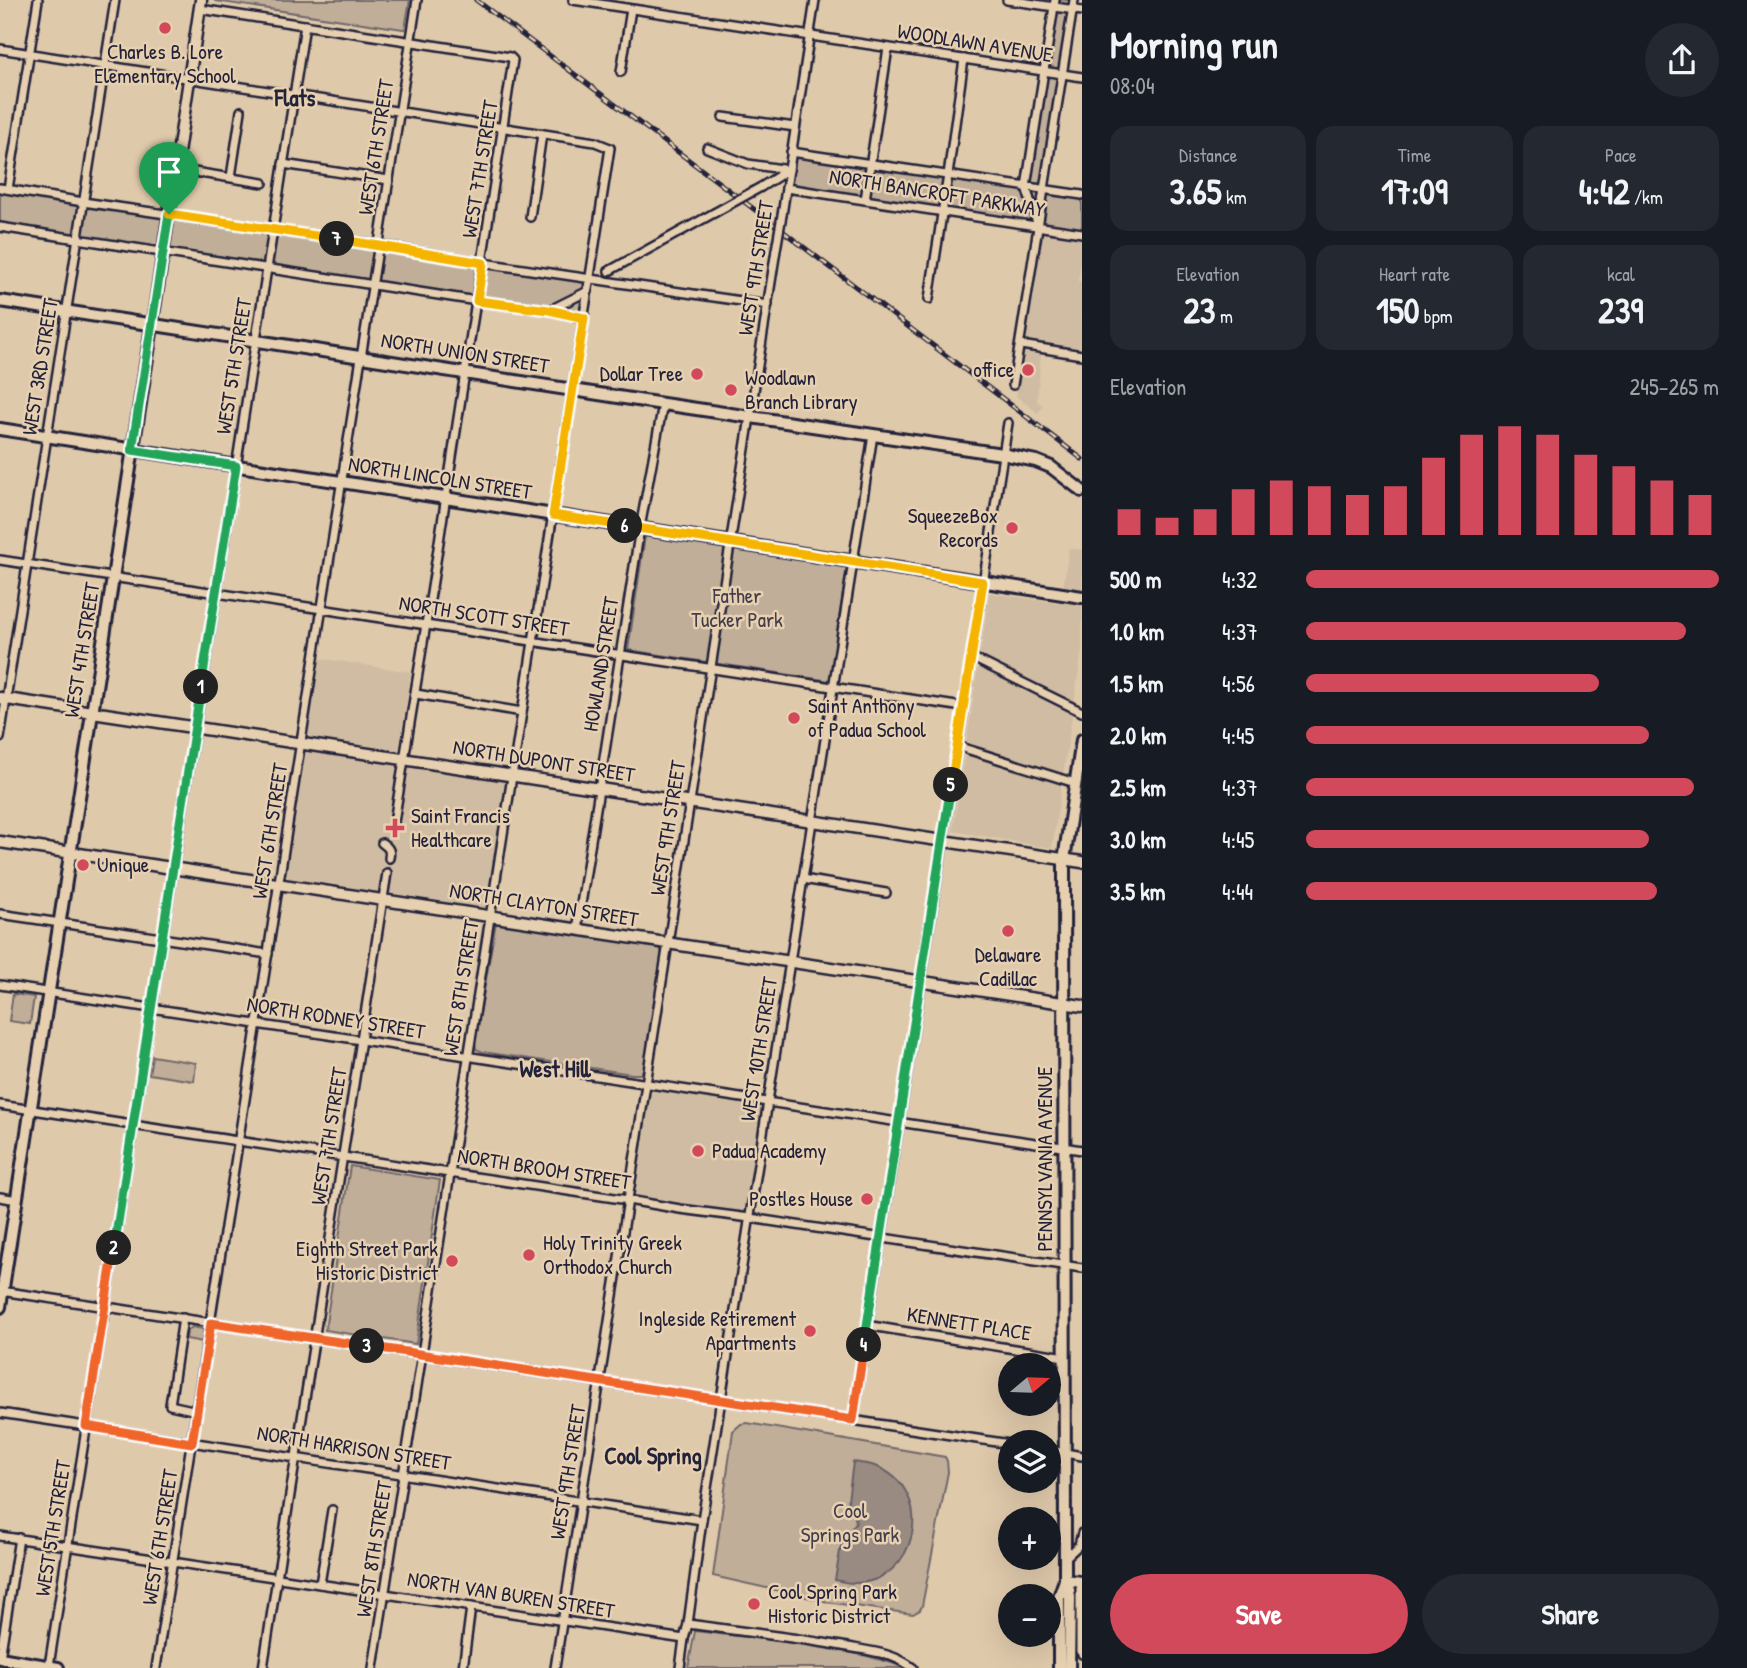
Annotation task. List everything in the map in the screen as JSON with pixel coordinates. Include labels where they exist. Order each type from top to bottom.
[{"type":"main road","name":"NORTH UNION STREET","points":[[0,301],[1002,454],[1051,467],[1082,491]]},
{"type":"main road","name":"WEST 4TH STREET","points":[[0,1307],[152,326]]},
{"type":"main road","name":"NORTH LINCOLN STREET","points":[[0,429],[1082,597]]},
{"type":"main road","name":"PENNSYLVANIA AVENUE","points":[[1059,1668],[1059,1597],[1065,1580],[1064,860],[1082,740]]},
{"type":"main road","name":"PENNSYLVANIA AVENUE","points":[[1065,1580],[1070,1597],[1069,1668]]},
{"type":"main road","points":[[0,1658],[53,1667]]},
{"type":"street","points":[[38,0],[4,189],[768,306]]},
{"type":"street","name":"WEST 3RD STREET","points":[[0,738],[3,698],[27,564],[115,0]]},
{"type":"street","name":"WEST 6TH STREET","points":[[156,1668],[417,0]]},
{"type":"street","name":"WOODLAWN AVENUE","points":[[573,0],[1082,77]]},
{"type":"street","name":"WEST 9TH STREET","points":[[555,1668],[815,0]]},
{"type":"street","points":[[1007,0],[1054,4],[1082,11]]},
{"type":"street","points":[[1013,385],[1074,0]]},
{"type":"street","points":[[201,4],[305,25],[411,42]]},
{"type":"street","name":"WEST 4TH STREET","points":[[152,326],[201,4]]},
{"type":"street","points":[[1038,227],[1026,187],[1054,4]]},
{"type":"street","points":[[621,72],[631,9]]},
{"type":"street","name":"WEST 5TH STREET","points":[[53,1667],[86,1426],[305,25]]},
{"type":"street","name":"WEST 7TH STREET","points":[[394,822],[513,60],[510,57],[411,42]]},
{"type":"street","points":[[865,200],[888,48]]},
{"type":"street","points":[[0,49],[542,134],[530,216]]},
{"type":"street","points":[[929,299],[964,59]]},
{"type":"street","points":[[231,177],[241,111]]},
{"type":"street","points":[[723,117],[795,127]]},
{"type":"street","name":"WEST 8TH STREET","points":[[373,1668],[610,148],[601,143],[542,134]]},
{"type":"street","points":[[707,148],[748,164],[789,170]]},
{"type":"street","name":"NORTH BANCROFT PARKWAY","points":[[792,152],[1082,195]]},
{"type":"street","points":[[283,164],[389,180]]},
{"type":"street","points":[[175,169],[263,183]]},
{"type":"street","points":[[609,271],[789,170]]},
{"type":"street","name":"NORTH BANCROFT PARKWAY","points":[[786,188],[1082,233]]},
{"type":"street","points":[[0,227],[549,310],[584,318]]},
{"type":"street","points":[[549,310],[588,291]]},
{"type":"street","points":[[1020,345],[1082,355]]},
{"type":"street","name":"HOWLAND STREET","points":[[577,930],[640,528],[663,404]]},
{"type":"street","points":[[853,1420],[1008,422]]},
{"type":"street","name":"WEST 10TH STREET","points":[[680,1668],[873,435]]},
{"type":"street","name":"NORTH SCOTT STREET","points":[[0,560],[963,707]]},
{"type":"street","points":[[971,657],[1082,712]]},
{"type":"street","points":[[416,694],[522,712]]},
{"type":"street","name":"NORTH DUPONT STREET","points":[[3,698],[1082,862]]},
{"type":"street","points":[[957,746],[1075,783]]},
{"type":"street","name":"NORTH CLAYTON STREET","points":[[0,842],[1082,1006]]},
{"type":"street","points":[[382,843],[388,848],[390,858]]},
{"type":"street","name":"WEST 7TH STREET","points":[[264,1668],[387,873]]},
{"type":"street","points":[[803,879],[886,893]]},
{"type":"street","points":[[0,914],[268,954]]},
{"type":"street","name":"NORTH RODNEY STREET","points":[[0,985],[1082,1150]]},
{"type":"street","name":"NORTH BROOM STREET","points":[[0,1105],[1082,1268]]},
{"type":"street","points":[[0,1197],[17,1200]]},
{"type":"street","points":[[1,1291],[998,1442]]},
{"type":"street","points":[[183,1318],[170,1405],[197,1410]]},
{"type":"street","name":"KENNETT PLACE","points":[[867,1325],[1065,1357]]},
{"type":"street","name":"NORTH HARRISON STREET","points":[[0,1413],[702,1520]]},
{"type":"street","points":[[1061,1452],[1082,1456]]},
{"type":"street","points":[[320,1584],[332,1510]]},
{"type":"street","points":[[1065,1559],[1079,1545],[1082,1533]]},
{"type":"street","name":"NORTH VAN BUREN STREET","points":[[0,1536],[684,1639]]},
{"type":"street","points":[[0,1658],[19,1538]]},
{"type":"street","points":[[1065,1580],[1082,1582]]},
{"type":"street","points":[[1081,1592],[1082,1654]]},
{"type":"street","points":[[463,1668],[471,1607]]},
{"type":"street","points":[[688,1624],[884,1653],[913,1668]]},
{"type":"shaded area","points":[[1043,233],[1082,239],[1078,281],[1082,282],[1082,348],[1042,343],[1037,401],[1043,406],[1038,413],[1016,396]]},
{"type":"shaded area","points":[[1069,548],[1082,550],[1082,650],[1052,848],[953,831],[989,593],[1061,603]]},
{"type":"shaded area","name":"Saint Francis Healthcare","points":[[318,658],[411,672],[397,763],[506,780],[487,908],[285,877]]},
{"type":"shaded area","name":"Padua Academy","points":[[646,1083],[768,1102],[750,1218],[628,1200]]},
{"type":"shaded area","points":[[853,1462],[875,1466],[895,1478],[908,1495],[913,1514],[912,1535],[905,1554],[892,1569],[874,1580],[852,1583],[835,1580],[843,1534],[850,1531],[856,1522],[854,1514],[847,1508]]},
{"type":"green space","points":[[215,0],[410,0],[403,29]]},
{"type":"green space","points":[[1055,0],[1074,0],[1045,189],[1082,195],[1082,233],[786,188],[791,152],[1026,187]]},
{"type":"green space","points":[[0,188],[590,279],[584,318],[0,227]]},
{"type":"green space","name":"Father Tucker Park","points":[[645,536],[847,566],[830,681],[628,650]]},
{"type":"green space","points":[[496,922],[661,949],[662,958],[641,1074],[476,1049]]},
{"type":"green space","points":[[13,994],[34,997],[30,1024],[9,1021]]},
{"type":"green space","points":[[152,1056],[196,1063],[194,1081],[149,1074]]},
{"type":"green space","points":[[350,1166],[440,1180],[416,1344],[325,1330]]},
{"type":"green space","points":[[192,1327],[203,1329],[203,1342],[186,1339],[187,1331]]},
{"type":"green space","name":"Cool Springs Park","points":[[741,1424],[945,1457],[948,1472],[920,1610],[913,1614],[833,1603],[713,1576],[733,1431]]},
{"type":"green space","points":[[695,1631],[829,1648],[906,1668],[688,1668]]},
{"type":"railway","points":[[476,0],[1082,459]]},
{"type":"place","name":"Charles B. Lore Elementary School","points":[[165,28]]},
{"type":"place","name":"office","points":[[1028,370]]},
{"type":"place","name":"Dollar Tree","points":[[697,374]]},
{"type":"place","name":"Woodlawn Branch Library","points":[[731,390]]},
{"type":"place","name":"SqueezeBox Records","points":[[1012,528]]},
{"type":"place","name":"Saint Anthony of Padua School","points":[[794,718]]},
{"type":"place","name":"Saint Francis Healthcare","points":[[395,828]]},
{"type":"place","name":"Unique","points":[[83,865]]},
{"type":"place","name":"Delaware Cadillac","points":[[1008,931]]},
{"type":"place","name":"Padua Academy","points":[[698,1151]]},
{"type":"place","name":"Postles House","points":[[867,1199]]},
{"type":"place","name":"Holy Trinity Greek Orthodox Church","points":[[529,1255]]},
{"type":"place","name":"Eighth Street Park Historic District","points":[[452,1261]]},
{"type":"place","name":"Ingleside Retirement Apartments","points":[[810,1331]]},
{"type":"place","name":"Cool Spring Park Historic District","points":[[754,1604]]},
{"type":"district","name":"Flats","points":[[295,98]]},
{"type":"district","name":"West Hill","points":[[555,1069]]},
{"type":"district","name":"Cool Spring","points":[[653,1456]]},
{"type":"route","points":[[169,214],[483,263],[477,301],[549,310],[584,318],[553,515],[983,582],[853,1420],[211,1323],[192,1443],[86,1426],[236,466],[132,450],[169,214]]}]
